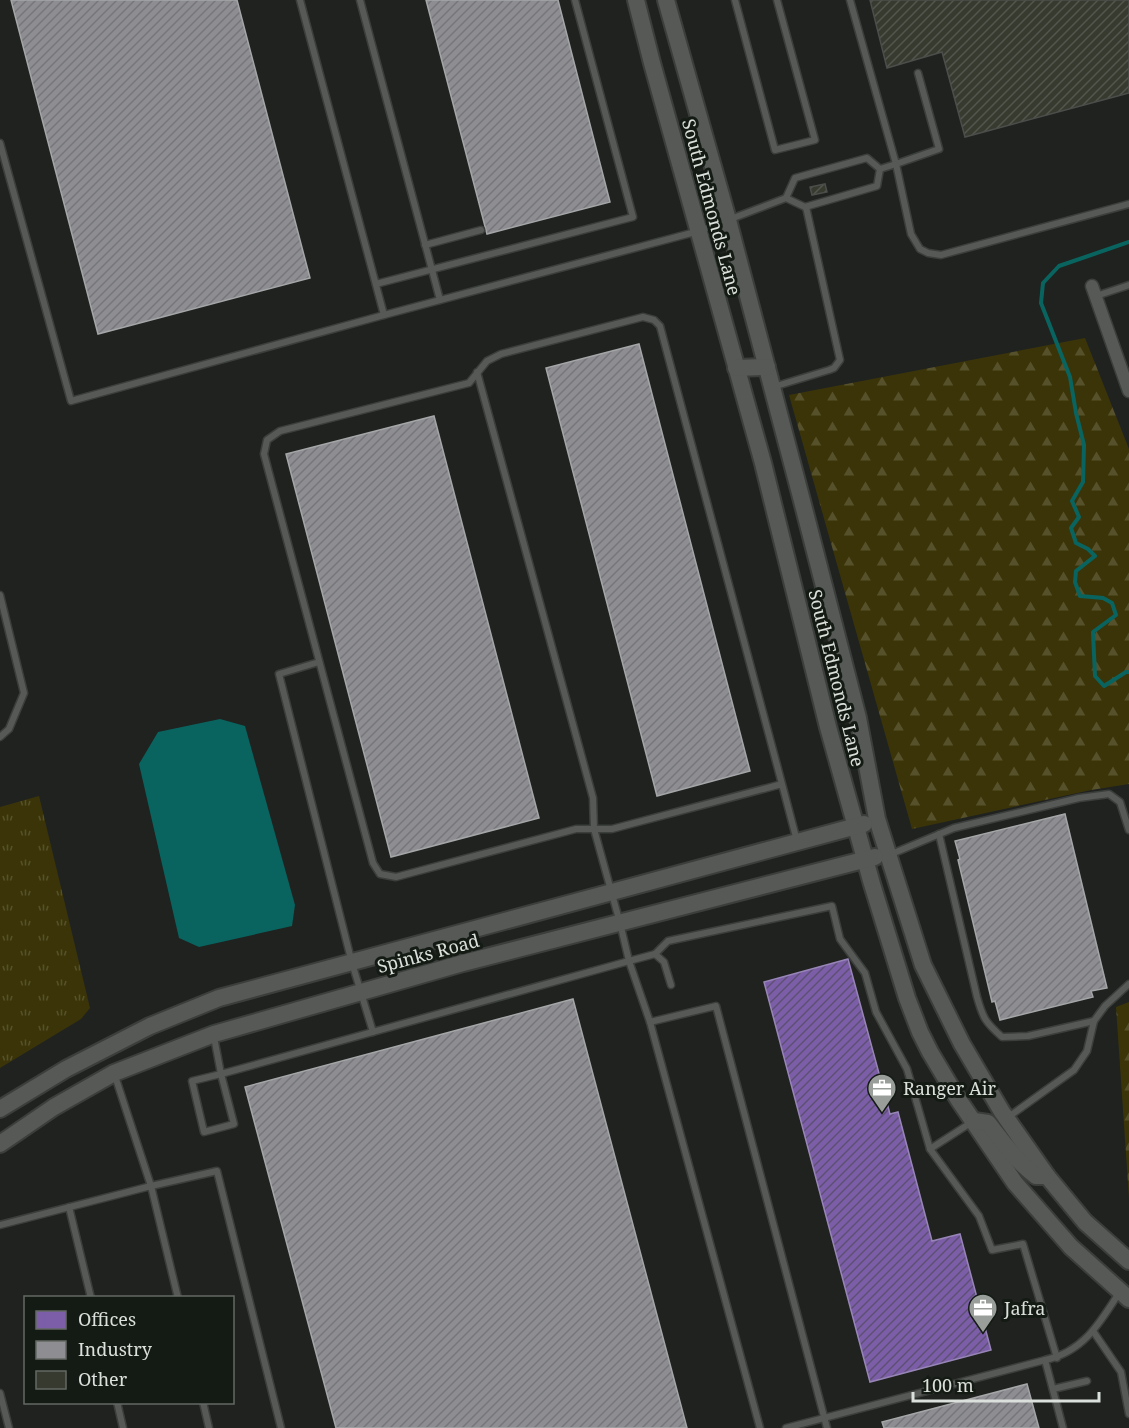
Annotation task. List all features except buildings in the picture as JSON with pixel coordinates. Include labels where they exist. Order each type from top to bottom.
[{"type":"main road","name":"South Edmonds Lane","points":[[636,0],[763,463],[828,727],[907,998],[930,1052],[958,1099],[1015,1183],[1071,1247],[1126,1293]]},
{"type":"main road","name":"South Edmonds Lane","points":[[666,0],[728,220],[858,718],[877,819],[923,965],[962,1044],[1007,1118],[1047,1176],[1084,1222],[1129,1261]]},
{"type":"main road","points":[[736,368],[767,367]]},
{"type":"main road","name":"Spinks Road","points":[[0,1109],[66,1069],[150,1026],[219,998],[877,819]]},
{"type":"main road","name":"Spinks Road","points":[[0,1144],[54,1107],[114,1072],[214,1034],[463,963],[888,855]]},
{"type":"main road","points":[[101,1052],[114,1072]]},
{"type":"main road","points":[[974,1121],[988,1123],[1011,1154],[1024,1167],[1036,1176],[1047,1176]]},
{"type":"street","points":[[1094,291],[1129,391]]},
{"type":"lane","points":[[300,0],[384,315]]},
{"type":"lane","points":[[360,0],[440,300]]},
{"type":"lane","points":[[376,284],[633,217],[575,0]]},
{"type":"lane","points":[[735,0],[775,150],[815,140],[777,0]]},
{"type":"lane","points":[[850,0],[896,164],[911,234],[920,249],[940,255],[1129,204]]},
{"type":"lane","points":[[880,169],[939,149],[918,73]]},
{"type":"lane","points":[[0,143],[71,401],[699,231],[786,198],[806,207],[878,186],[880,169]]},
{"type":"lane","points":[[786,198],[795,178],[867,158],[880,169]]},
{"type":"lane","points":[[772,387],[829,370],[834,368],[840,360],[806,207]]},
{"type":"lane","points":[[425,245],[481,230]]},
{"type":"lane","points":[[1094,291],[1129,285]]},
{"type":"lane","points":[[782,784],[612,829],[576,829],[396,877],[380,874],[373,863],[264,454],[267,440],[280,431],[469,383],[487,361],[501,354],[643,317],[654,320],[660,326],[782,784],[797,842]]},
{"type":"lane","points":[[477,372],[593,798],[594,829],[629,961],[650,1023],[760,1428]]},
{"type":"lane","points":[[0,595],[24,693],[9,729],[0,737]]},
{"type":"lane","points":[[319,662],[279,674],[352,963],[373,1032]]},
{"type":"lane","points":[[888,855],[954,828],[1079,798],[1109,794],[1120,802],[1129,830]]},
{"type":"lane","points":[[939,834],[977,997],[983,1017],[990,1026],[1002,1037],[1028,1036],[1094,1021]]},
{"type":"lane","points":[[214,1034],[221,1074],[234,1124],[204,1132],[192,1081],[221,1074],[655,954],[668,941],[832,906],[840,939],[865,974],[876,1012],[907,1069],[930,1149],[979,1216],[992,1250],[1023,1244],[1057,1358]]},
{"type":"lane","points":[[655,954],[664,962],[671,985]]},
{"type":"lane","points":[[1007,1118],[1074,1070],[1087,1051],[1094,1021],[1104,1006],[1129,984]]},
{"type":"lane","points":[[650,1023],[716,1006],[827,1428]]},
{"type":"lane","points":[[114,1072],[151,1186],[178,1296]]},
{"type":"lane","points":[[930,1149],[974,1121]]},
{"type":"lane","points":[[0,1225],[217,1171],[281,1428]]},
{"type":"lane","points":[[69,1207],[91,1296]]},
{"type":"lane","points":[[786,1428],[1057,1358],[1072,1350],[1093,1331],[1126,1293]]},
{"type":"lane","points":[[1093,1331],[1121,1372],[1129,1414]]},
{"type":"lane","points":[[1045,1360],[1063,1428]]},
{"type":"lane","points":[[1053,1389],[1087,1381]]},
{"type":"lane","points":[[0,1393],[9,1428]]},
{"type":"lane","points":[[117,1404],[123,1428]]},
{"type":"lane","points":[[203,1404],[209,1428]]},
{"type":"green space","points":[[1085,338],[1129,449],[1129,784],[1091,790],[912,829],[789,395]]},
{"type":"green space","points":[[39,796],[90,1008],[81,1019],[0,1068],[0,807]]},
{"type":"green space","points":[[1129,1002],[1129,1198],[1116,1007]]},
{"type":"water","points":[[220,719],[245,726],[295,905],[292,926],[199,947],[179,938],[139,764],[158,732]]},
{"type":"waterway","points":[[1129,242],[1059,266],[1043,283],[1041,303],[1070,377],[1084,445],[1083,482],[1072,501],[1079,517],[1071,528],[1076,543],[1088,549],[1095,556],[1076,571],[1075,582],[1080,596],[1103,598],[1112,603],[1116,615],[1093,632],[1095,676],[1104,686],[1129,672]]},
{"type":"place","name":"Ranger Air","points":[[882,1114]]},
{"type":"place","name":"Jafra","points":[[983,1334]]}]
